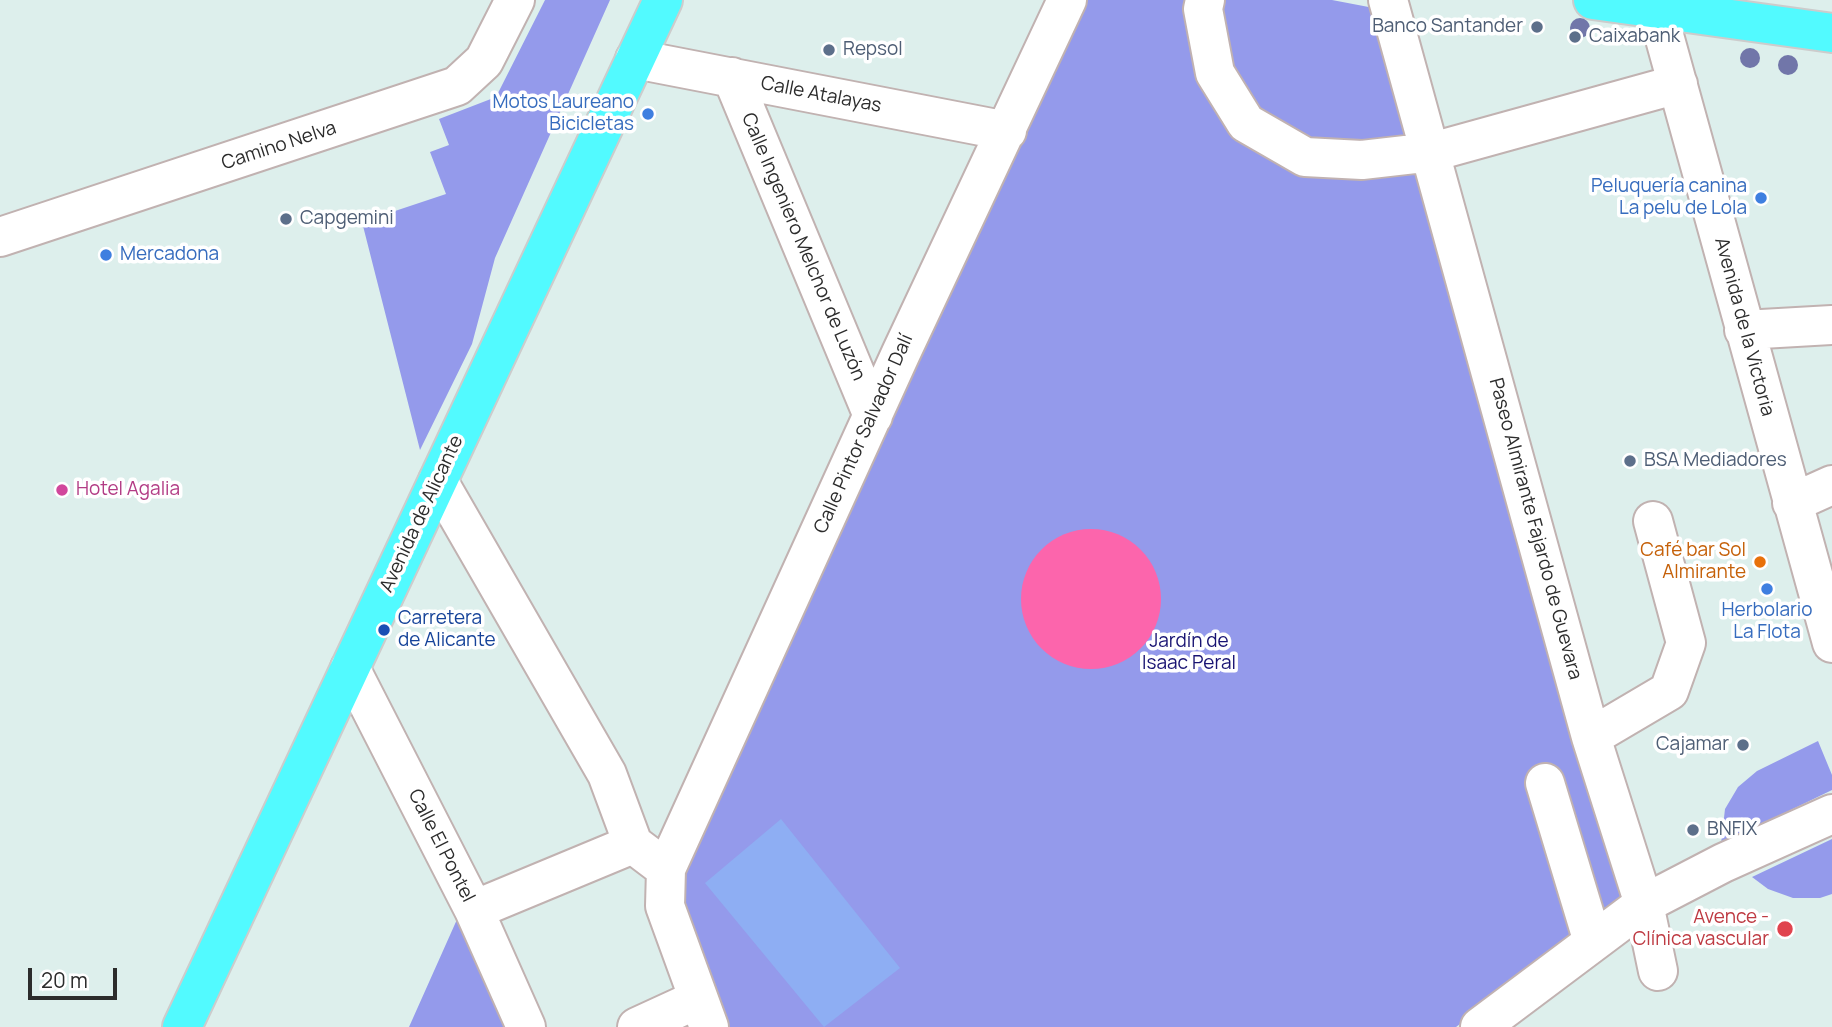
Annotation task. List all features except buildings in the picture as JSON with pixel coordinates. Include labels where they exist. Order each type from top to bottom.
[{"type":"main road","name":"Avenida de Alicante","points":[[181,1027],[663,0]]},
{"type":"main road","points":[[1593,0],[1832,33]]},
{"type":"main road","points":[[1741,0],[1832,19]]},
{"type":"street","name":"Camino Nelva","points":[[0,237],[457,86],[484,61],[515,0]]},
{"type":"street","name":"Calle Pintor Salvador Dalí","points":[[666,869],[1067,0]]},
{"type":"street","points":[[1205,0],[1203,9],[1215,73],[1245,123],[1305,157],[1362,160],[1432,152],[1678,84]]},
{"type":"street","name":"Paseo Almirante Fajardo de Guevara","points":[[1388,0],[1591,737],[1644,904],[1658,971]]},
{"type":"street","name":"Avenida de la Victoria","points":[[1657,10],[1791,503],[1832,643]]},
{"type":"street","name":"Calle Atalayas","points":[[635,59],[1007,131]]},
{"type":"street","name":"Calle Ingeniero Melchor de Luzón","points":[[732,77],[873,416]]},
{"type":"street","points":[[1744,330],[1832,325]]},
{"type":"street","points":[[438,481],[607,774],[633,845],[666,869],[665,906],[704,1013],[638,1027]]},
{"type":"street","points":[[1791,503],[1832,485]]},
{"type":"street","points":[[1591,737],[1669,691],[1686,643],[1653,521]]},
{"type":"street","name":"Calle El Pontel","points":[[350,668],[474,910],[526,1027]]},
{"type":"street","points":[[1545,783],[1593,942]]},
{"type":"street","points":[[1480,1027],[1644,904],[1723,863],[1832,814]]},
{"type":"street","points":[[474,910],[633,845]]},
{"type":"green space","points":[[545,0],[610,0],[495,258],[472,344],[420,450],[362,222],[446,194],[430,152],[449,145],[439,119],[496,97]]},
{"type":"green space","name":"Jardín de Isaac Peral","points":[[1079,0],[1332,0],[1400,13],[1640,887],[1456,1027],[727,1027],[675,889]]},
{"type":"green space","points":[[1818,741],[1832,775],[1832,790],[1721,844],[1725,809],[1738,787],[1757,771]]},
{"type":"green space","points":[[1832,839],[1832,894],[1820,898],[1793,898],[1768,889],[1752,877]]},
{"type":"green space","points":[[467,897],[526,1027],[409,1027]]},
{"type":"shaded area","points":[[1091,529],[1118,534],[1141,549],[1156,572],[1161,599],[1156,626],[1141,649],[1118,664],[1091,669],[1064,664],[1041,649],[1026,626],[1021,599],[1026,572],[1041,549],[1064,534]]},
{"type":"shaded area","points":[[781,819],[900,968],[824,1027],[705,883]]},
{"type":"place","name":"Banco Santander","points":[[1537,27]]},
{"type":"place","name":"Caixabank","points":[[1575,37]]},
{"type":"place","name":"Repsol","points":[[829,50]]},
{"type":"place","name":"Motos Laureano Bicicletas","points":[[648,114]]},
{"type":"place","name":"Peluquería canina La pelu de Lola","points":[[1761,198]]},
{"type":"place","name":"Capgemini","points":[[286,219]]},
{"type":"place","name":"Mercadona","points":[[106,255]]},
{"type":"place","name":"BSA Mediadores","points":[[1630,461]]},
{"type":"place","name":"Hotel Agalia","points":[[62,490]]},
{"type":"place","name":"Café bar Sol Almirante","points":[[1760,562]]},
{"type":"place","name":"Herbolario La Flota","points":[[1767,589]]},
{"type":"place","name":"Carretera de Alicante","points":[[384,630]]},
{"type":"place","name":"Cajamar","points":[[1743,745]]},
{"type":"place","name":"BNFIX","points":[[1693,830]]},
{"type":"place","name":"Avence - Clínica vascular","points":[[1785,929]]}]
